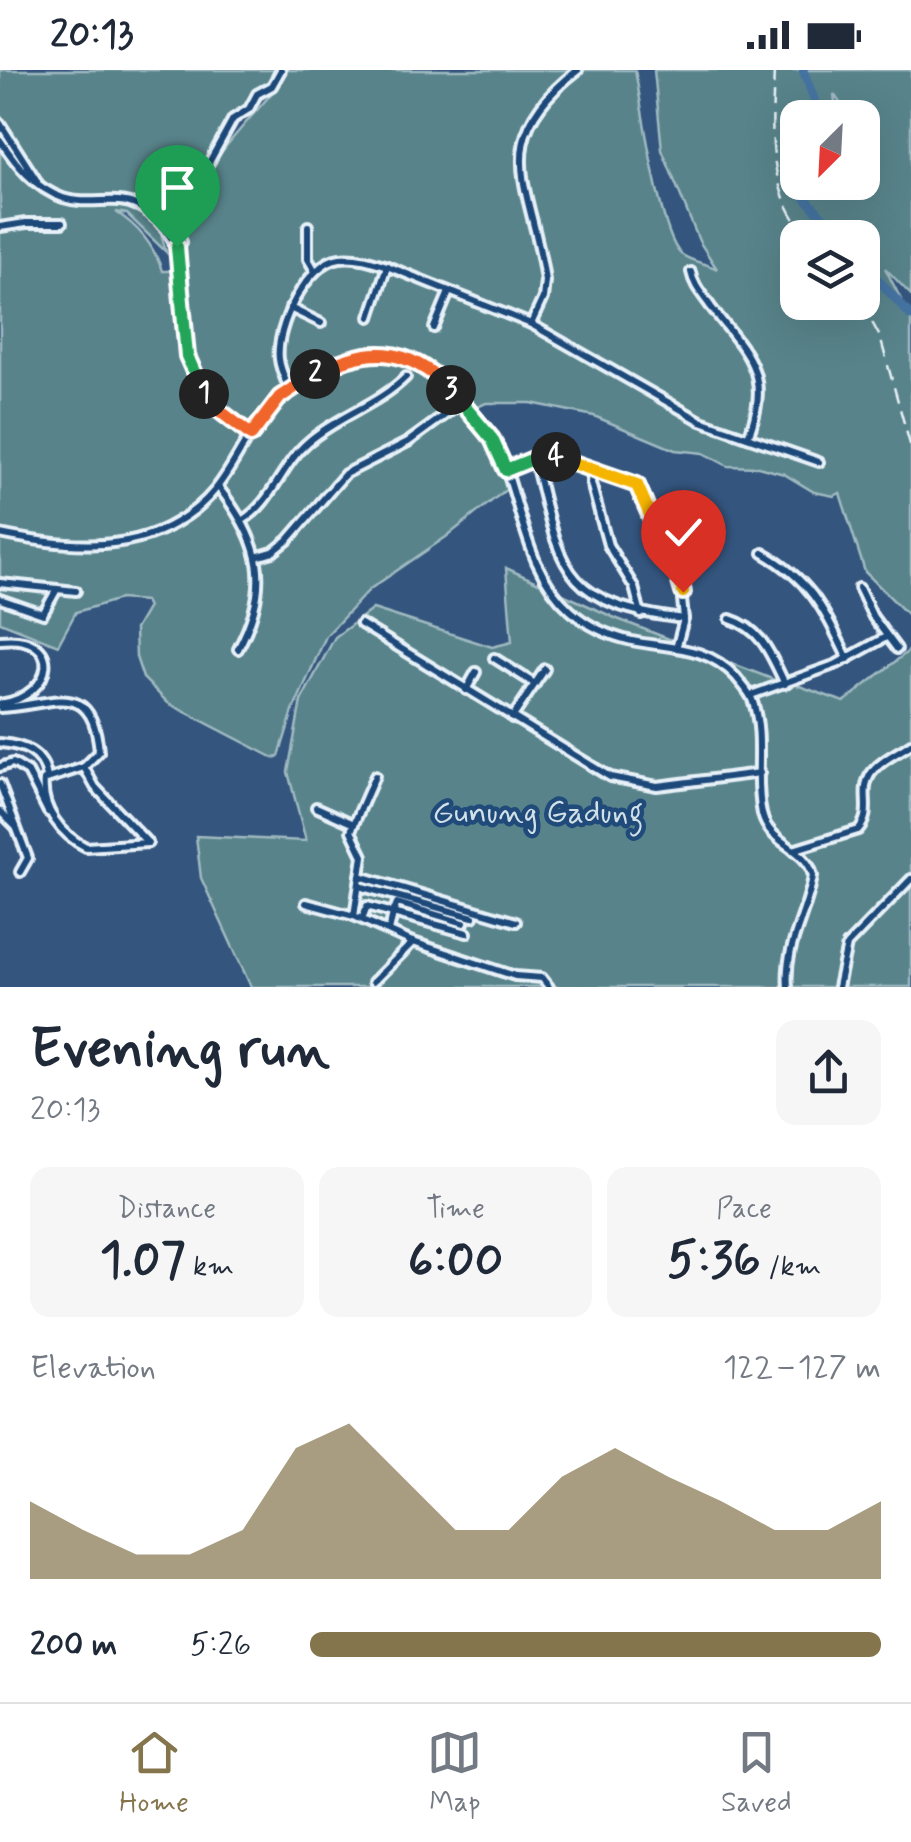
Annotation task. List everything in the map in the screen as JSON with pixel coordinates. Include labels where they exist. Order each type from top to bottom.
[{"type":"street","points":[[177,247],[182,242],[172,218],[178,199],[206,168],[232,119],[249,109],[257,94],[272,86],[281,70]]},
{"type":"street","points":[[531,324],[544,298],[545,281],[522,178],[522,150],[538,109],[578,70]]},
{"type":"street","points":[[0,125],[38,182]]},
{"type":"street","points":[[0,140],[23,174],[56,195],[72,200],[132,204],[164,228],[177,247],[185,343],[192,369],[207,399],[251,435]]},
{"type":"street","points":[[0,227],[62,223]]},
{"type":"street","points":[[308,226],[308,259],[315,271]]},
{"type":"street","points":[[288,389],[278,353],[290,308],[315,271],[336,258],[366,259],[531,324],[685,412],[819,462]]},
{"type":"street","points":[[370,317],[387,266]]},
{"type":"street","points":[[691,272],[696,288],[744,349],[756,374],[758,406],[748,436]]},
{"type":"street","points":[[434,328],[450,292]]},
{"type":"street","points":[[290,308],[321,323]]},
{"type":"street","points":[[0,534],[91,544],[131,540],[177,523],[218,488],[264,414],[288,389],[354,356],[387,354],[418,362],[438,377],[492,439],[534,559],[564,604],[582,620],[616,637],[677,646],[716,660],[751,695],[760,740],[762,816],[768,830],[809,864],[813,876],[794,939],[788,987]]},
{"type":"street","points":[[243,520],[258,508],[288,463],[310,440],[386,394],[406,376]]},
{"type":"street","points":[[256,557],[273,552],[288,540],[345,474],[408,442],[462,402]]},
{"type":"street","points":[[506,470],[534,458],[553,456],[631,481],[642,490],[680,580],[684,619],[677,646]]},
{"type":"street","points":[[534,458],[556,542],[573,576],[604,602],[641,614],[684,619]]},
{"type":"street","points":[[600,471],[590,480],[604,535],[634,586],[641,614]]},
{"type":"street","points":[[218,488],[243,520],[256,557],[257,604],[238,649]]},
{"type":"street","points":[[763,553],[800,577],[816,595],[848,658]]},
{"type":"street","points":[[0,583],[76,591]]},
{"type":"street","points":[[859,588],[897,650]]},
{"type":"street","points":[[0,599],[42,614],[57,589]]},
{"type":"street","points":[[730,619],[749,627],[761,638],[785,684]]},
{"type":"street","points":[[360,624],[598,772],[623,781],[658,786],[760,773]]},
{"type":"street","points":[[751,695],[848,658],[886,637]]},
{"type":"street","points":[[0,640],[30,642],[46,662],[34,691],[0,706]]},
{"type":"street","points":[[494,658],[535,684]]},
{"type":"street","points":[[512,718],[545,670]]},
{"type":"street","points":[[466,690],[476,672]]},
{"type":"street","points":[[0,706],[28,707],[54,699],[86,709],[92,716],[99,749],[96,758],[84,767],[47,776]]},
{"type":"street","points":[[0,743],[34,752],[45,766],[43,787],[53,822]]},
{"type":"street","points":[[793,850],[862,827],[867,817],[869,777],[911,744]]},
{"type":"street","points":[[0,768],[13,763],[25,769],[53,822],[86,847],[148,843],[89,780],[84,767]]},
{"type":"street","points":[[358,918],[363,856],[350,834],[375,776]]},
{"type":"street","points":[[0,784],[28,858],[20,872]]},
{"type":"street","points":[[316,808],[354,824]]},
{"type":"street","points":[[0,811],[21,832]]},
{"type":"street","points":[[360,876],[516,922]]},
{"type":"street","points":[[838,987],[847,945],[911,879]]},
{"type":"street","points":[[358,886],[473,917]]},
{"type":"street","points":[[306,903],[518,977],[540,978],[549,987]]},
{"type":"street","points":[[388,931],[397,903],[464,923]]},
{"type":"street","points":[[358,918],[368,906],[467,933]]},
{"type":"street","points":[[373,982],[413,942]]},
{"type":"green space","points":[[0,70],[635,70],[659,197],[673,243],[685,257],[717,269],[699,241],[662,150],[654,70],[911,70],[911,295],[885,268],[911,319],[911,618],[865,572],[840,493],[834,496],[814,492],[784,474],[758,467],[728,466],[703,453],[675,450],[594,416],[531,403],[486,403],[475,408],[512,485],[370,589],[326,636],[293,711],[279,756],[274,758],[168,703],[143,678],[136,657],[135,629],[148,607],[145,601],[120,599],[76,612],[58,645],[0,622]],"holes":[[[275,89],[206,173],[185,216],[183,262],[179,267],[162,271],[144,237],[116,212],[127,214],[166,252],[155,212],[207,159],[225,126]]]},
{"type":"green space","name":"Gunung Gadung","points":[[506,568],[615,618],[785,684],[844,702],[911,649],[911,987],[251,987],[201,878],[196,836],[306,841],[288,772],[301,701],[335,637],[373,609],[492,647],[512,642]]},
{"type":"waterway","points":[[803,70],[814,100]]},
{"type":"waterway","points":[[807,200],[825,220]]},
{"type":"waterway","points":[[880,282],[911,316]]},
{"type":"railway","points":[[774,70],[774,158],[785,200],[796,220]]},
{"type":"railway","points":[[871,320],[880,337],[911,448]]},
{"type":"route","points":[[177,247],[185,343],[192,369],[207,399],[251,435],[264,414],[288,389],[335,363],[371,353],[418,362],[462,402],[492,439],[506,470],[548,455],[637,485],[683,592]]}]
